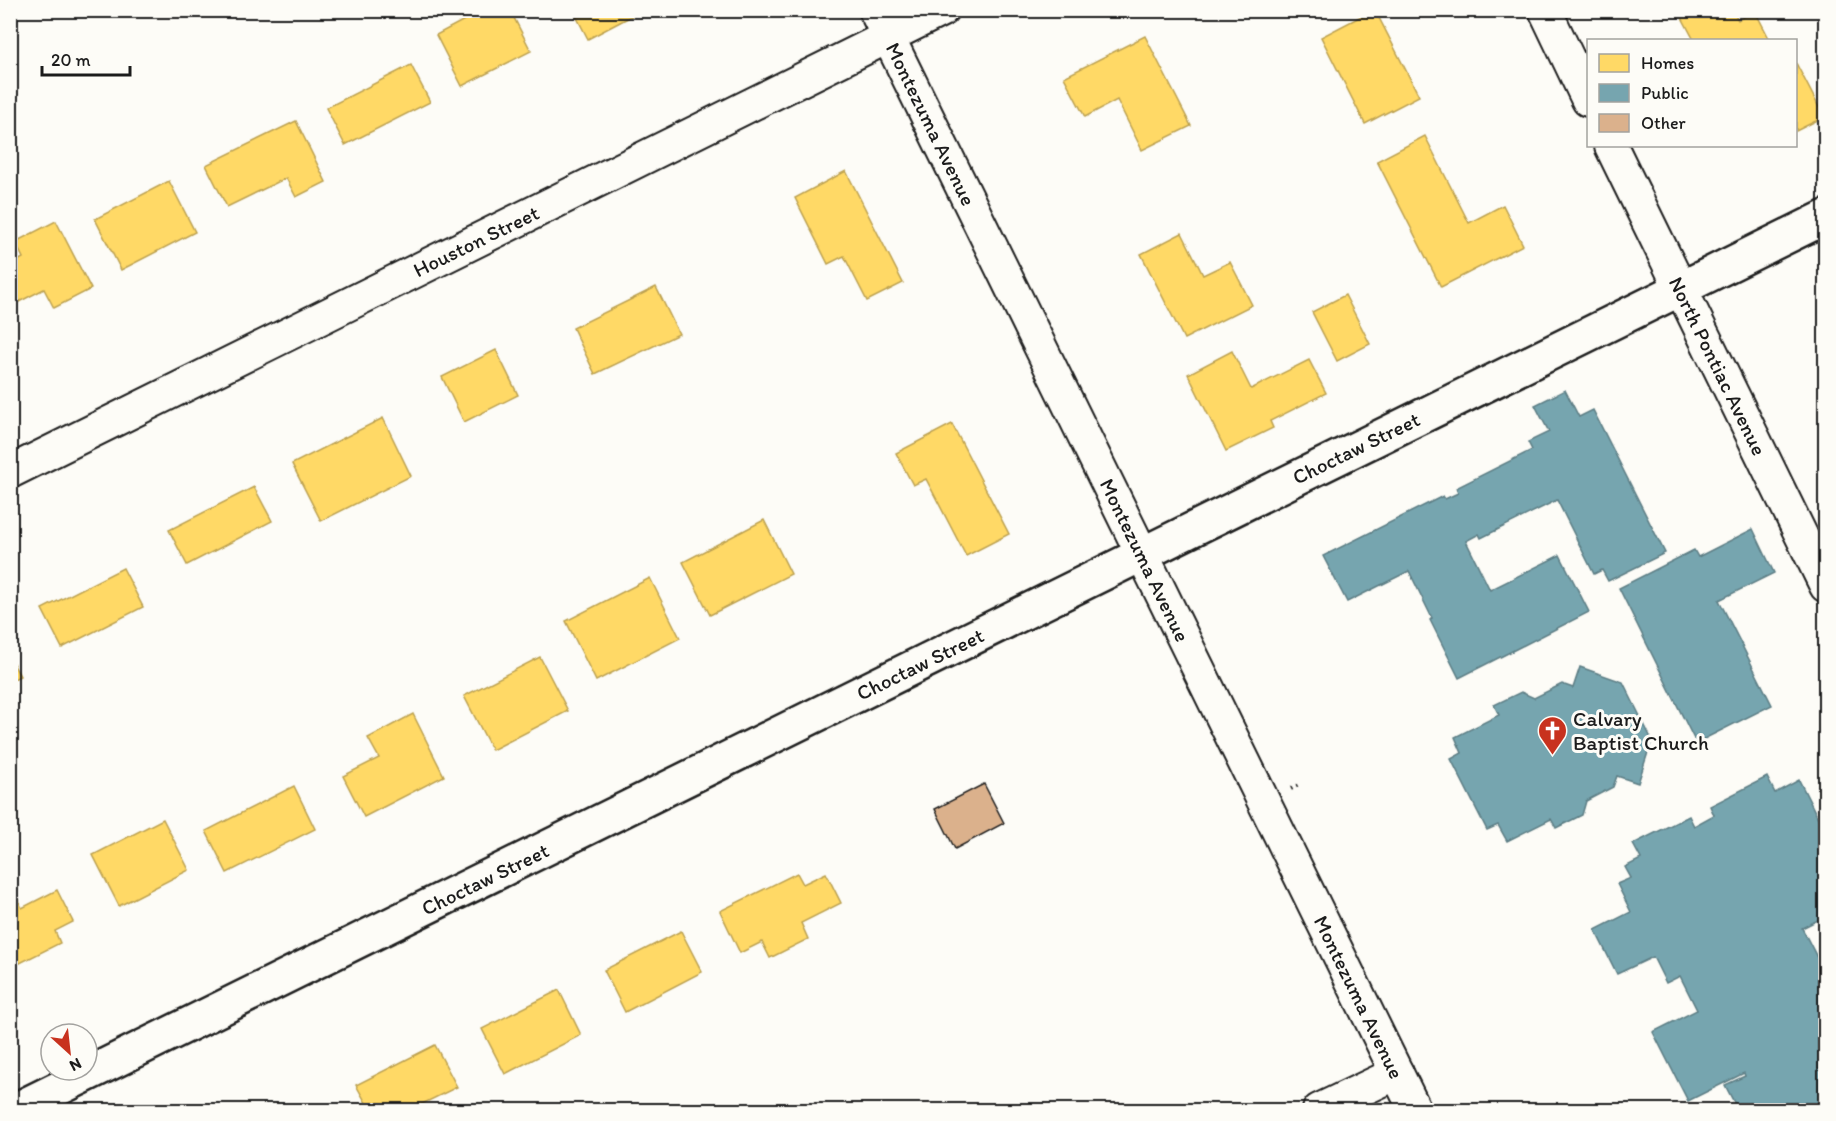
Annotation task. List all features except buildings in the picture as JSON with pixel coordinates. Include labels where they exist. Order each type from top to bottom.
[{"type":"street","name":"Houston Street","points":[[10,472],[881,24],[942,10]]},
{"type":"street","points":[[1545,10],[1587,98]]},
{"type":"street","name":"Montezuma Avenue","points":[[881,24],[1415,1110]]},
{"type":"street","name":"North Pontiac Avenue","points":[[1611,147],[1826,586]]},
{"type":"street","name":"Choctaw Street","points":[[15,1110],[1826,217]]},
{"type":"street","points":[[1319,1110],[1397,1072]]},
{"type":"place","name":"Calvary Baptist Church","points":[[1552,756]]}]
